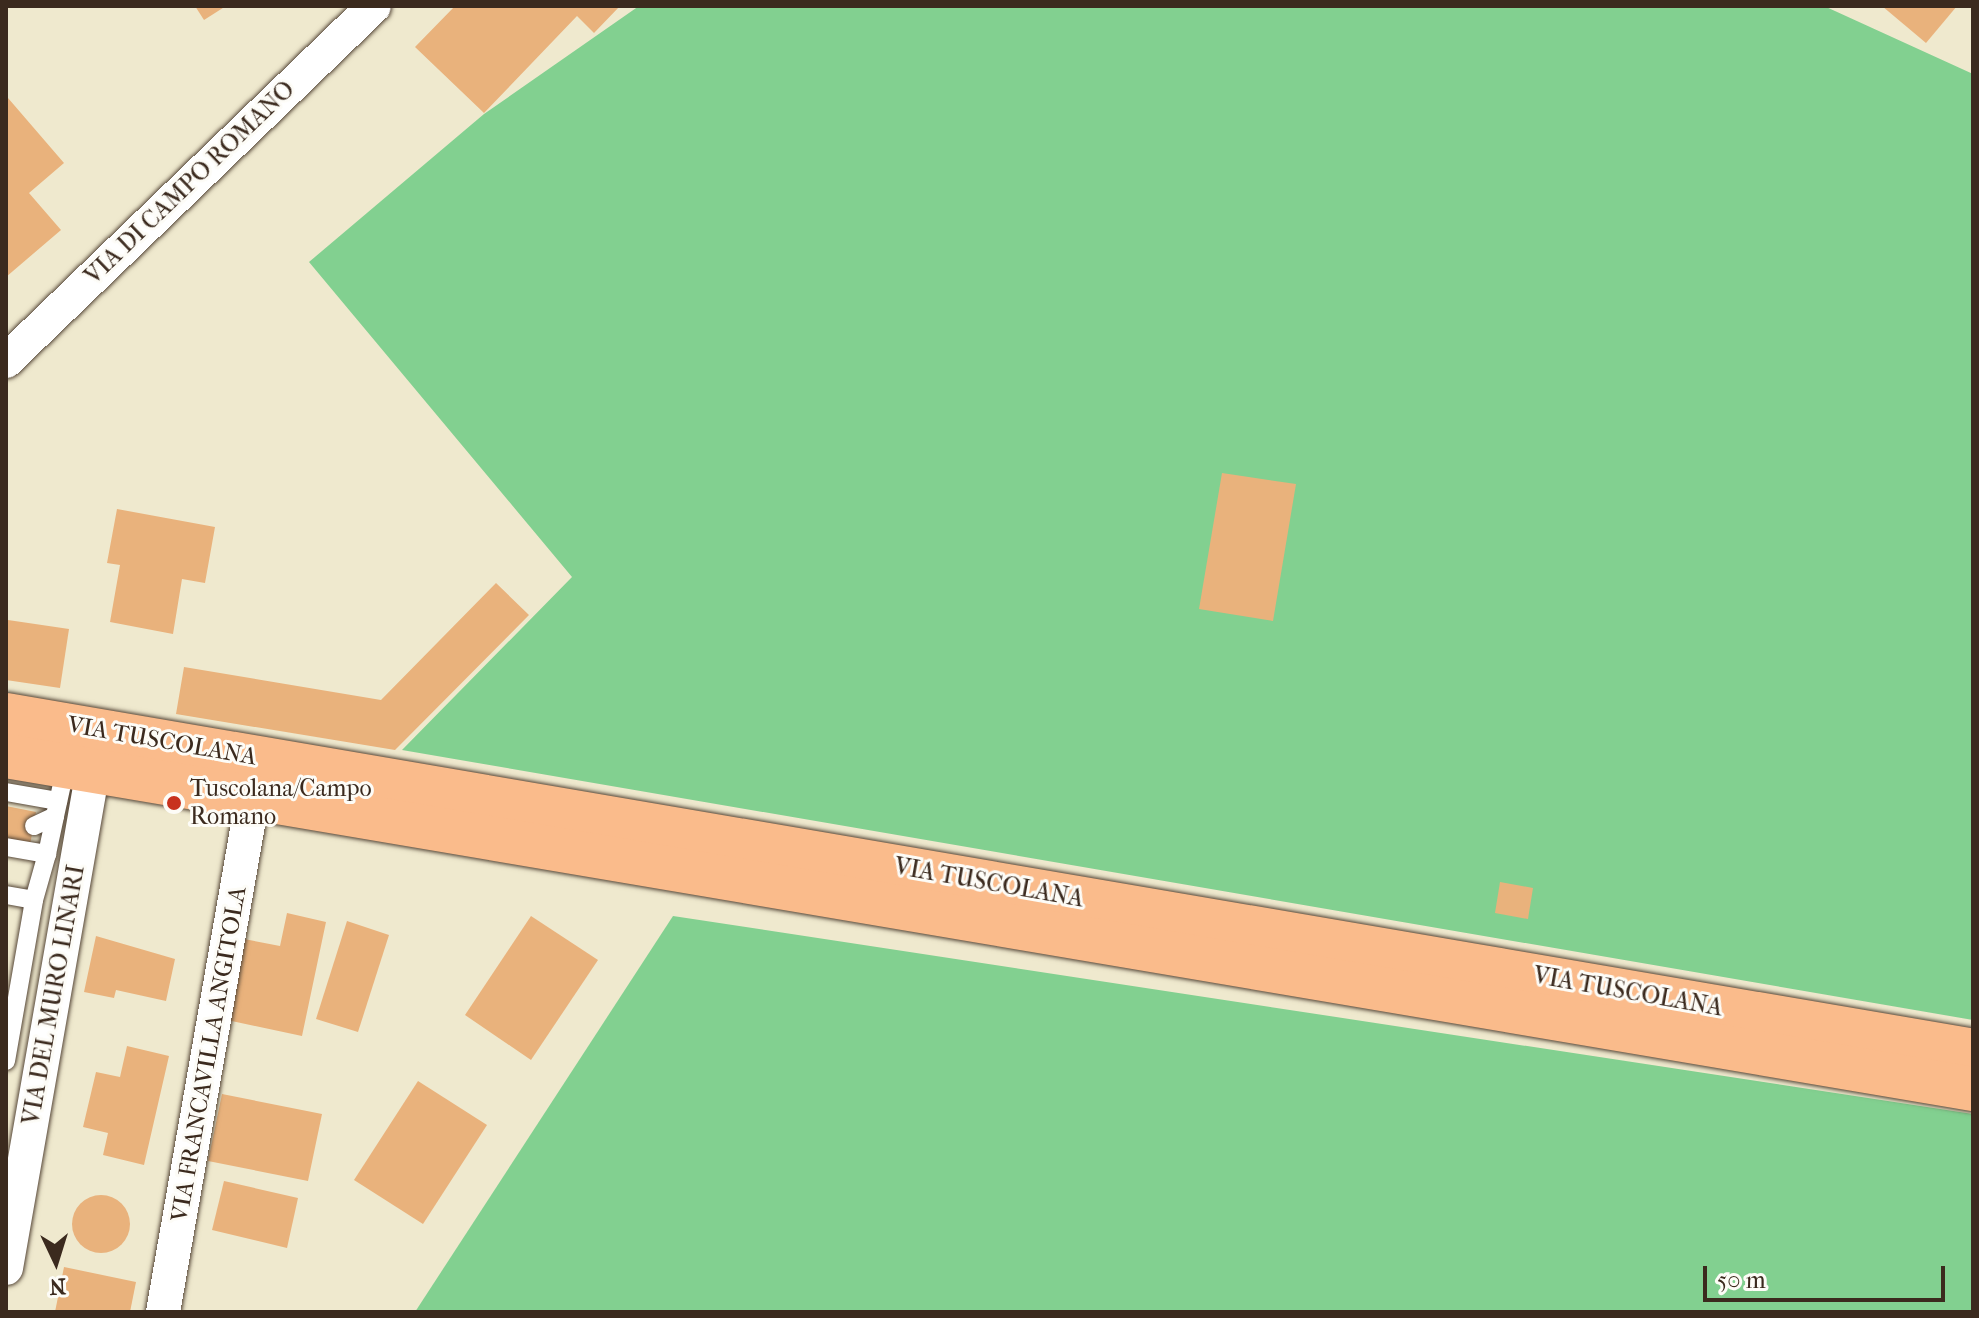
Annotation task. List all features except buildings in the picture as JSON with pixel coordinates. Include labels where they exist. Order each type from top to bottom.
[{"type":"main road","name":"VIA TUSCOLANA","points":[[6,715],[1973,1051]]},
{"type":"main road","name":"VIA TUSCOLANA","points":[[6,756],[68,788],[253,796],[1973,1089]]},
{"type":"street","name":"VIA DI CAMPO ROMANO","points":[[6,361],[374,6]]},
{"type":"street","name":"VIA DEL MURO LINARI","points":[[6,1268],[68,788]]},
{"type":"street","name":"VIA FRANCAVILLA ANGITOLA","points":[[163,1312],[253,796]]},
{"type":"lane","points":[[6,792],[68,788]]},
{"type":"lane","points":[[34,826],[68,788]]},
{"type":"lane","points":[[6,1061],[34,900],[68,788]]},
{"type":"lane","points":[[6,847],[47,854]]},
{"type":"lane","points":[[6,895],[34,900]]},
{"type":"green space","points":[[639,6],[1824,6],[1973,74],[1973,1020],[402,750],[572,577],[309,262],[484,114]]},
{"type":"green space","points":[[673,916],[1973,1114],[1973,1312],[415,1312]]},
{"type":"place","name":"Tuscolana/Campo Romano","points":[[174,803]]}]
